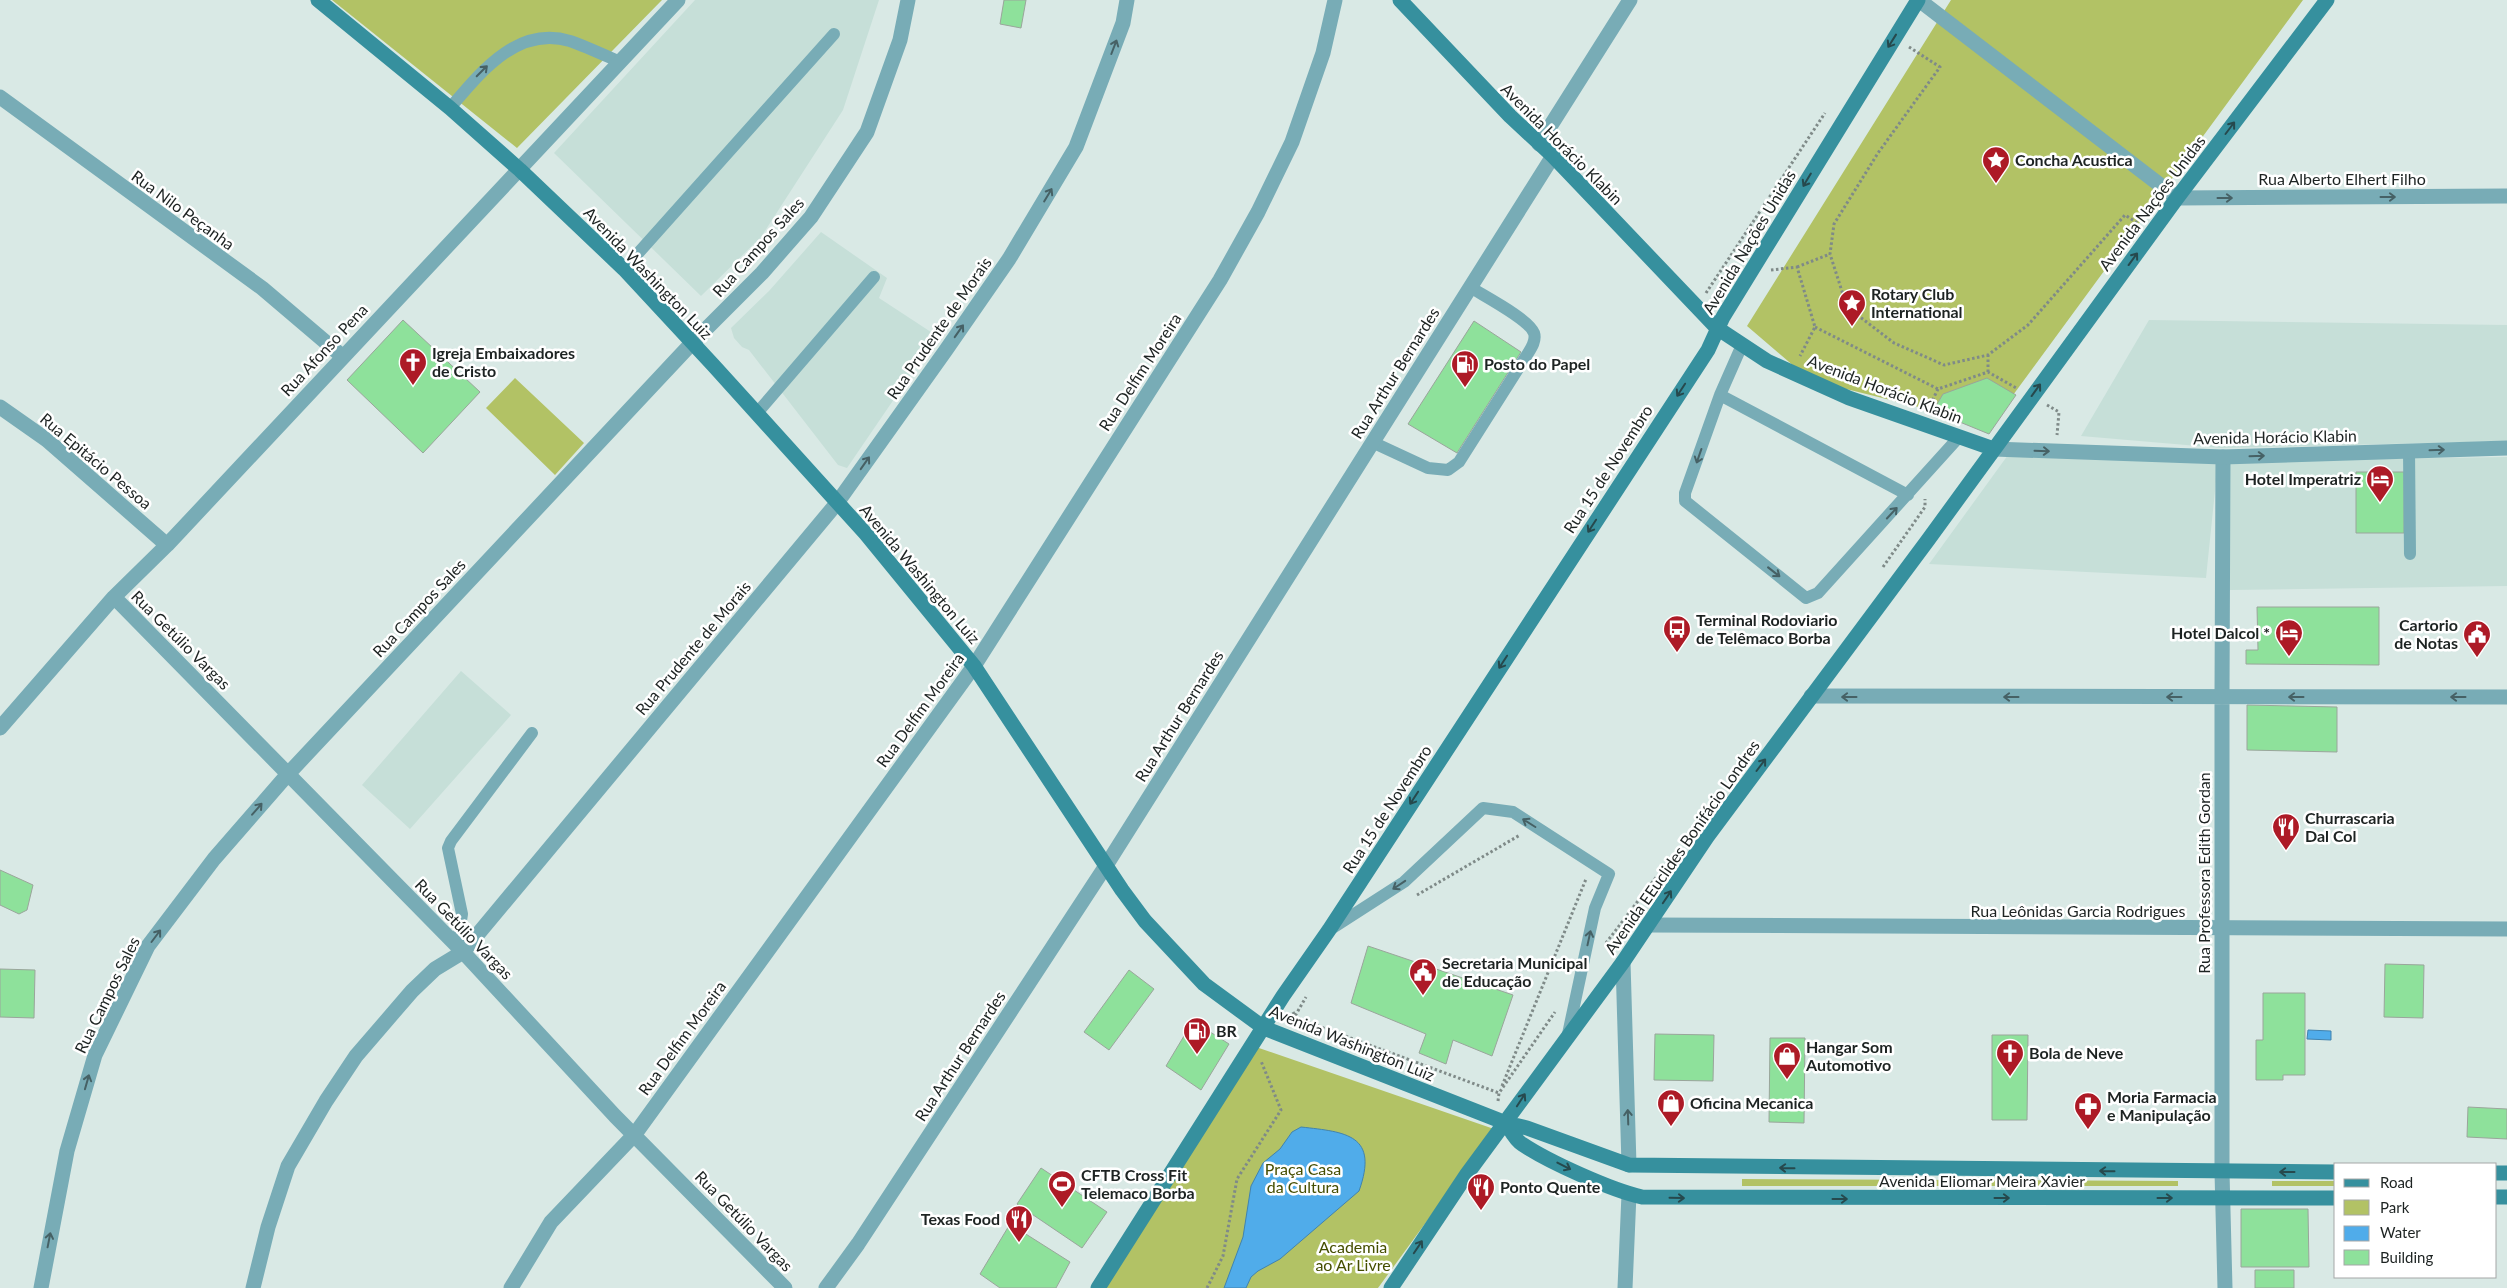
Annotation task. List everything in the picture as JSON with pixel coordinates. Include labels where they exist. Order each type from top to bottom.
[{"type":"main road","name":"Avenida Horácio Klabin","points":[[1400,0],[1510,116],[1553,156],[1717,328],[1767,361],[1849,398],[1994,449]]},
{"type":"main road","name":"Avenida Nações Unidas","points":[[1708,350],[1717,328],[1918,0]]},
{"type":"main road","name":"Avenida Nações Unidas","points":[[2008,429],[2028,394],[2327,0]]},
{"type":"main road","name":"Avenida Washington Luiz","points":[[324,2],[450,108],[520,170],[624,269],[866,534],[974,666],[1145,921],[1204,984],[1264,1028],[1506,1123],[1527,1128],[1629,1165]]},
{"type":"main road","name":"Rua 15 de Novembro","points":[[1098,1288],[1283,996],[1329,930],[1708,350]]},
{"type":"main road","name":"Avenida EEuclides Bonifácio Londres","points":[[1391,1288],[1467,1174],[1506,1123],[1522,1096],[1623,962],[1707,837],[2008,429]]},
{"type":"main road","points":[[1506,1123],[1520,1143],[1572,1170],[1629,1194]]},
{"type":"main road","name":"Avenida Eliomar Meira Xavier","points":[[1629,1165],[2334,1172]]},
{"type":"main road","name":"Avenida Eliomar Meira Xavier","points":[[1629,1194],[1652,1198],[2334,1198]]},
{"type":"street","name":"Rua Afonso Pena","points":[[0,728],[114,597],[167,545],[342,356],[520,170],[678,0]]},
{"type":"street","name":"Rua Campos Sales","points":[[41,1288],[67,1151],[95,1055],[148,946],[214,859],[288,774],[692,343],[762,273],[811,217],[867,132],[900,40],[908,0]]},
{"type":"street","name":"Rua Prudente de Morais","points":[[253,1288],[268,1227],[288,1166],[326,1100],[356,1056],[412,990],[460,949],[836,503],[1009,259],[1076,147],[1123,23],[1127,0]]},
{"type":"street","name":"Rua Delfim Moreira","points":[[510,1288],[551,1222],[635,1134],[974,666],[1220,280],[1258,212],[1292,142],[1322,53],[1335,0]]},
{"type":"street","points":[[1539,144],[1630,0]]},
{"type":"street","points":[[1918,0],[2177,198]]},
{"type":"street","name":"Rua Nilo Peçanha","points":[[0,97],[262,288],[342,356]]},
{"type":"street","name":"Rua Arthur Bernardes","points":[[826,1288],[858,1244],[1107,864],[1553,156]]},
{"type":"street","name":"Rua Alberto Elhert Filho","points":[[2177,198],[2507,196]]},
{"type":"street","name":"Rua Epitácio Pessoa","points":[[0,407],[47,440],[167,545]]},
{"type":"street","name":"Avenida Horácio Klabin","points":[[1994,449],[2223,457],[2507,448]]},
{"type":"street","name":"Rua Professora Edith Gordan","points":[[2223,457],[2222,1198],[2225,1288]]},
{"type":"street","name":"Rua Getúlio Vargas","points":[[114,597],[460,949],[614,1116],[635,1134],[786,1288]]},
{"type":"street","points":[[1811,696],[2507,697]]},
{"type":"street","name":"Rua Leônidas Garcia Rodrigues","points":[[1648,925],[2507,929]]},
{"type":"street","points":[[1623,962],[1629,1165]]},
{"type":"street","points":[[1625,1288],[1629,1194]]},
{"type":"lane","points":[[624,269],[834,34]]},
{"type":"lane","points":[[450,108],[495,60],[524,42],[546,37],[569,41],[620,62]]},
{"type":"lane","points":[[756,413],[779,390],[874,277]]},
{"type":"lane","points":[[1372,442],[1428,468],[1448,470],[1460,462],[1534,342],[1534,333],[1526,323],[1470,287]]},
{"type":"lane","points":[[1742,345],[1720,395],[1684,493],[1685,501],[1806,598],[1818,593],[1959,437]]},
{"type":"lane","points":[[1720,395],[1908,495]]},
{"type":"lane","points":[[2409,451],[2410,554]]},
{"type":"lane","points":[[460,949],[462,914],[448,848],[451,841],[532,733]]},
{"type":"lane","points":[[1329,930],[1404,882],[1483,808],[1513,812],[1609,874],[1596,908],[1568,1037]]},
{"type":"path","points":[[1901,42],[1940,67],[1878,153],[1834,224],[1830,254],[1848,307],[1894,342],[1944,366],[1988,355],[2028,325],[2125,215],[2141,225]]},
{"type":"path","points":[[1702,297],[1826,112]]},
{"type":"path","points":[[2136,233],[2146,218]]},
{"type":"path","points":[[1764,272],[1797,267],[1830,254]]},
{"type":"path","points":[[1796,364],[1815,327],[1797,267]]},
{"type":"path","points":[[1815,327],[1938,389]]},
{"type":"path","points":[[1988,355],[1988,372]]},
{"type":"path","points":[[1925,415],[1938,389],[1988,372],[2059,412],[2054,451]]},
{"type":"path","points":[[1880,572],[1925,507],[1926,474]]},
{"type":"path","points":[[1408,900],[1525,832]]},
{"type":"path","points":[[1605,943],[1659,873]]},
{"type":"path","points":[[1499,1093],[1588,875]]},
{"type":"path","points":[[1295,1016],[1309,992]]},
{"type":"path","points":[[1283,996],[1295,1016],[1499,1093],[1522,1096]]},
{"type":"path","points":[[1499,1093],[1559,1006]]},
{"type":"path","points":[[1207,1288],[1222,1256],[1237,1179],[1281,1110],[1260,1058]]},
{"type":"shaded area","points":[[695,0],[879,0],[843,110],[761,237],[701,296],[554,153]]},
{"type":"shaded area","points":[[821,232],[887,278],[879,298],[937,336],[847,468],[838,465],[749,350],[742,347],[734,338],[731,328],[769,291]]},
{"type":"shaded area","points":[[2149,320],[2507,325],[2507,441],[2221,448],[2081,436]]},
{"type":"shaded area","points":[[2008,455],[2218,462],[2206,578],[1929,564]]},
{"type":"shaded area","points":[[2507,457],[2507,586],[2230,590],[2228,461]]},
{"type":"shaded area","points":[[461,671],[511,715],[410,829],[362,785]]},
{"type":"green space","points":[[332,0],[662,0],[517,148]]},
{"type":"green space","points":[[1951,0],[2303,0],[1991,425],[1810,380],[1747,326]]},
{"type":"green space","points":[[515,378],[584,443],[555,475],[486,408]]},
{"type":"green space","name":"Praça Casa da Cultura","points":[[1256,1047],[1494,1129],[1378,1288],[1105,1288]]},
{"type":"green space","points":[[1742,1179],[2178,1181],[2178,1186],[1742,1186]]},
{"type":"green space","points":[[2272,1181],[2334,1181],[2334,1186],[2272,1186]]},
{"type":"water","points":[[2308,1030],[2331,1031],[2331,1040],[2307,1039]]},
{"type":"water","points":[[1301,1127],[1332,1131],[1345,1135],[1355,1140],[1362,1147],[1365,1158],[1364,1172],[1359,1191],[1280,1259],[1251,1277],[1246,1288],[1224,1288],[1243,1237],[1251,1186],[1263,1163],[1280,1149],[1292,1132]]},
{"type":"building","points":[[1004,0],[1026,0],[1021,28],[1000,24]]},
{"type":"building","name":"Igreja Embaixadores de Cristo","points":[[403,320],[480,392],[423,453],[347,380]]},
{"type":"building","name":"Posto do Papel","points":[[1474,321],[1521,352],[1457,453],[1408,424]]},
{"type":"building","points":[[1987,378],[2016,395],[1989,434],[1933,411],[1943,394]]},
{"type":"building","name":"Hotel Imperatriz","points":[[2356,472],[2404,472],[2404,533],[2356,533]]},
{"type":"building","points":[[2257,607],[2379,607],[2379,665],[2246,664],[2246,650],[2258,650]]},
{"type":"building","points":[[2247,705],[2337,707],[2337,752],[2247,750]]},
{"type":"building","points":[[0,870],[33,885],[27,910],[19,914],[0,905]]},
{"type":"building","name":"Secretaria Municipal de Educação","points":[[1368,946],[1513,995],[1492,1056],[1453,1040],[1446,1064],[1419,1053],[1426,1034],[1351,1003]]},
{"type":"building","points":[[2385,964],[2424,965],[2423,1018],[2384,1017]]},
{"type":"building","points":[[0,969],[35,970],[34,1018],[0,1017]]},
{"type":"building","points":[[1129,970],[1154,989],[1109,1050],[1084,1032]]},
{"type":"building","points":[[2263,993],[2305,993],[2305,1075],[2283,1075],[2283,1080],[2256,1080],[2256,1040],[2263,1040]]},
{"type":"building","name":"BR","points":[[1193,1021],[1229,1044],[1201,1090],[1166,1066]]},
{"type":"building","points":[[1655,1034],[1714,1035],[1713,1081],[1654,1080]]},
{"type":"building","name":"Bola de Neve","points":[[1992,1035],[2028,1035],[2027,1120],[1992,1120]]},
{"type":"building","name":"Hangar Som Automotivo","points":[[1770,1038],[1805,1038],[1804,1123],[1769,1122]]},
{"type":"building","points":[[2468,1107],[2507,1109],[2507,1139],[2467,1137]]},
{"type":"building","name":"CFTB Cross Fit Telemaco Borba","points":[[1041,1168],[1107,1212],[1082,1248],[1017,1204]]},
{"type":"building","points":[[2241,1209],[2308,1209],[2309,1267],[2241,1267]]},
{"type":"building","name":"Texas Food","points":[[1010,1224],[1070,1262],[1056,1288],[1000,1288],[980,1274]]},
{"type":"building","points":[[2255,1270],[2294,1270],[2294,1288],[2255,1288]]},
{"type":"place","name":"Concha Acustica","points":[[1996,184]]},
{"type":"place","name":"Rotary Club International","points":[[1852,327]]},
{"type":"place","name":"Igreja Embaixadores de Cristo","points":[[413,386]]},
{"type":"place","name":"Posto do Papel","points":[[1465,388]]},
{"type":"place","name":"Hotel Imperatriz","points":[[2380,503]]},
{"type":"place","name":"Terminal Rodoviario de Telêmaco Borba","points":[[1677,653]]},
{"type":"place","name":"Hotel Dalcol *","points":[[2289,657]]},
{"type":"place","name":"Cartorio de Notas","points":[[2477,658]]},
{"type":"place","name":"Churrascaria Dal Col","points":[[2286,851]]},
{"type":"place","name":"Secretaria Municipal de Educação","points":[[1423,996]]},
{"type":"place","name":"BR","points":[[1197,1055]]},
{"type":"place","name":"Bola de Neve","points":[[2010,1077]]},
{"type":"place","name":"Hangar Som Automotivo","points":[[1787,1080]]},
{"type":"place","name":"Oficina Mecanica","points":[[1671,1127]]},
{"type":"place","name":"Moria Farmacia e Manipulação","points":[[2088,1130]]},
{"type":"place","name":"CFTB Cross Fit Telemaco Borba","points":[[1062,1208]]},
{"type":"place","name":"Ponto Quente","points":[[1481,1211]]},
{"type":"place","name":"Texas Food","points":[[1019,1243]]},
{"type":"park label","name":"Academia ao Ar Livre","points":[[1353,1256]]}]
